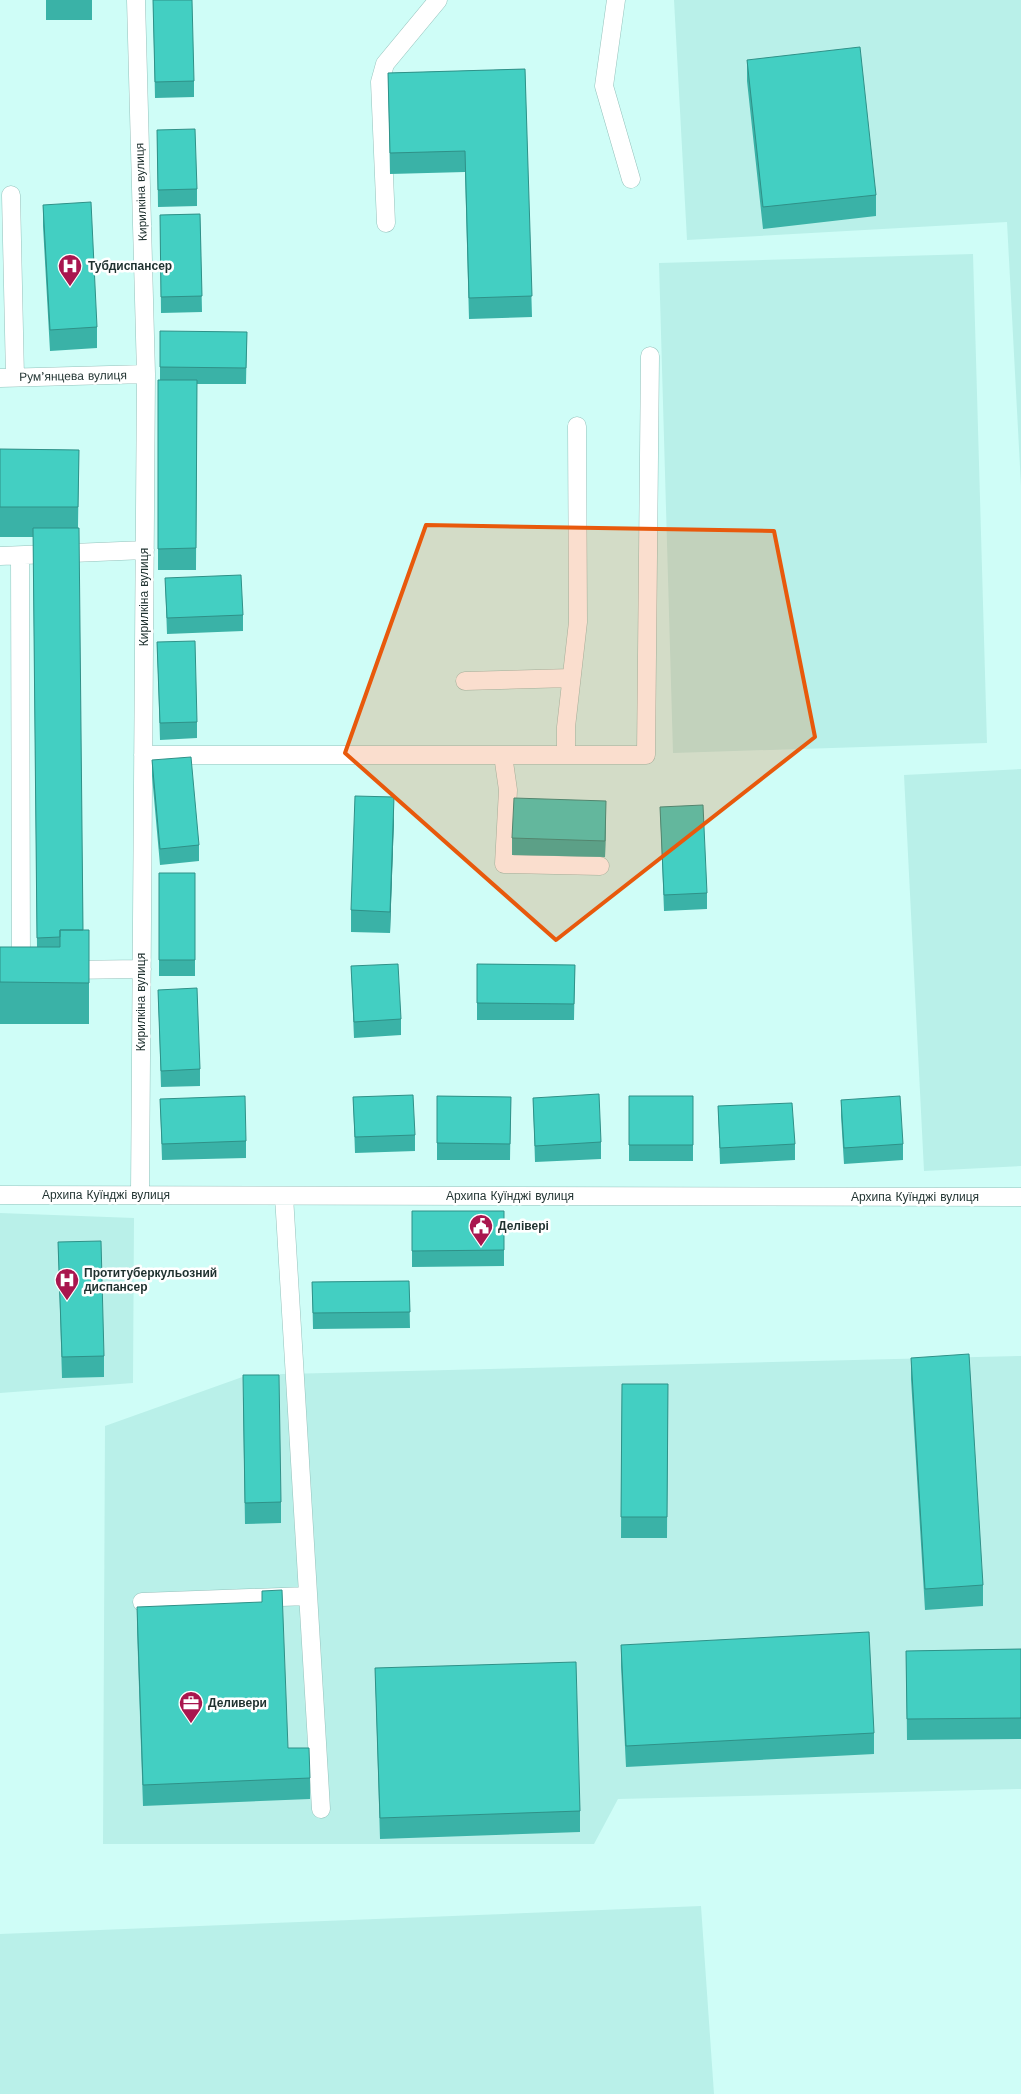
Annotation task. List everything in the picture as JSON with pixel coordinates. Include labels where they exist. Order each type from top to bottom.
[{"type":"street","name":"Кирилкіна вулиця","points":[[136,0],[146,374],[140,1194]]},
{"type":"street","points":[[386,223],[380,82],[385,64],[438,0]]},
{"type":"street","points":[[613,3],[604,86],[631,179]]},
{"type":"street","points":[[7,377],[11,194]]},
{"type":"street","points":[[143,755],[646,755],[650,356]]},
{"type":"street","name":"Рум’янцева вулиця","points":[[7,377],[146,374]]},
{"type":"street","points":[[566,755],[566,727],[578,622],[577,426]]},
{"type":"street","points":[[0,556],[145,550]]},
{"type":"street","points":[[20,556],[14,970],[142,969]]},
{"type":"street","points":[[466,681],[571,678]]},
{"type":"street","points":[[503,755],[508,790],[504,864],[600,866]]},
{"type":"street","name":"Архипа Куїнджі вулиця","points":[[0,1195],[1021,1197]]},
{"type":"street","points":[[284,1196],[321,1809]]},
{"type":"street","points":[[142,1602],[308,1596]]},
{"type":"highlighted area","points":[[426,525],[774,531],[815,737],[556,940],[345,753]]},
{"type":"shaded area","points":[[674,0],[1021,0],[1021,486],[1007,222],[687,240]]},
{"type":"shaded area","points":[[973,254],[987,743],[673,753],[659,263]]},
{"type":"shaded area","points":[[1021,769],[1021,1166],[924,1171],[904,775]]},
{"type":"shaded area","name":"Протитуберкульозний диспансер","points":[[0,1213],[134,1218],[133,1383],[0,1393]]},
{"type":"shaded area","points":[[1021,1356],[1021,1789],[618,1799],[594,1844],[103,1844],[105,1426],[248,1375]]},
{"type":"shaded area","points":[[701,1906],[714,2094],[0,2094],[0,1934]]},
{"type":"building","points":[[153,0],[192,0],[194,81],[155,82]]},
{"type":"building","points":[[860,47],[876,195],[763,207],[747,60]]},
{"type":"building","points":[[525,69],[532,296],[469,298],[465,151],[390,153],[388,73]]},
{"type":"building","points":[[195,129],[197,189],[158,190],[157,130]]},
{"type":"building","name":"Тубдиспансер","points":[[91,202],[97,327],[50,330],[43,205]]},
{"type":"building","points":[[200,214],[202,296],[161,297],[160,215]]},
{"type":"building","points":[[160,331],[247,332],[246,368],[160,367]]},
{"type":"building","points":[[158,380],[197,380],[196,548],[158,549]]},
{"type":"building","points":[[0,449],[79,450],[78,507],[0,507]]},
{"type":"building","points":[[33,528],[79,528],[83,930],[60,930],[60,937],[37,938]]},
{"type":"building","points":[[241,575],[243,615],[167,618],[165,578]]},
{"type":"building","points":[[195,641],[197,722],[160,723],[157,642]]},
{"type":"building","points":[[191,757],[199,845],[160,849],[152,760]]},
{"type":"building","points":[[355,796],[394,797],[390,912],[351,910]]},
{"type":"building","points":[[514,798],[606,801],[605,841],[512,838]]},
{"type":"building","points":[[703,805],[707,893],[664,895],[660,807]]},
{"type":"building","points":[[159,873],[195,873],[195,960],[159,960]]},
{"type":"building","points":[[60,930],[89,930],[89,983],[0,982],[0,947],[60,947]]},
{"type":"building","points":[[398,964],[401,1019],[354,1022],[351,966]]},
{"type":"building","points":[[477,964],[575,965],[574,1004],[477,1003]]},
{"type":"building","points":[[197,988],[200,1069],[161,1071],[158,990]]},
{"type":"building","points":[[599,1094],[601,1142],[535,1146],[533,1098]]},
{"type":"building","points":[[413,1095],[415,1135],[355,1137],[353,1097]]},
{"type":"building","points":[[245,1096],[246,1141],[162,1144],[160,1099]]},
{"type":"building","points":[[437,1096],[511,1097],[510,1144],[437,1143]]},
{"type":"building","points":[[629,1096],[693,1096],[693,1145],[629,1145]]},
{"type":"building","points":[[900,1096],[903,1144],[844,1148],[841,1100]]},
{"type":"building","points":[[792,1103],[795,1144],[720,1148],[718,1106]]},
{"type":"building","points":[[412,1211],[504,1211],[504,1250],[412,1251]]},
{"type":"building","points":[[101,1241],[104,1356],[62,1357],[58,1242]]},
{"type":"building","points":[[409,1281],[410,1312],[313,1313],[312,1282]]},
{"type":"building","points":[[969,1354],[983,1585],[925,1589],[911,1358]]},
{"type":"building","points":[[243,1375],[279,1375],[281,1502],[245,1503]]},
{"type":"building","points":[[622,1384],[668,1384],[667,1517],[621,1517]]},
{"type":"building","points":[[282,1590],[288,1748],[309,1748],[310,1778],[143,1785],[137,1607],[262,1602],[262,1591]]},
{"type":"building","points":[[869,1632],[874,1733],[626,1746],[621,1645]]},
{"type":"building","points":[[1021,1649],[1021,1718],[907,1719],[906,1651]]},
{"type":"building","points":[[576,1662],[580,1811],[380,1818],[375,1668]]},
{"type":"place","name":"Тубдиспансер","points":[[70,287]]},
{"type":"place","name":"Делівері","points":[[481,1247]]},
{"type":"place","name":"Протитуберкульозний диспансер","points":[[67,1301]]},
{"type":"place","name":"Деливери","points":[[191,1724]]}]
